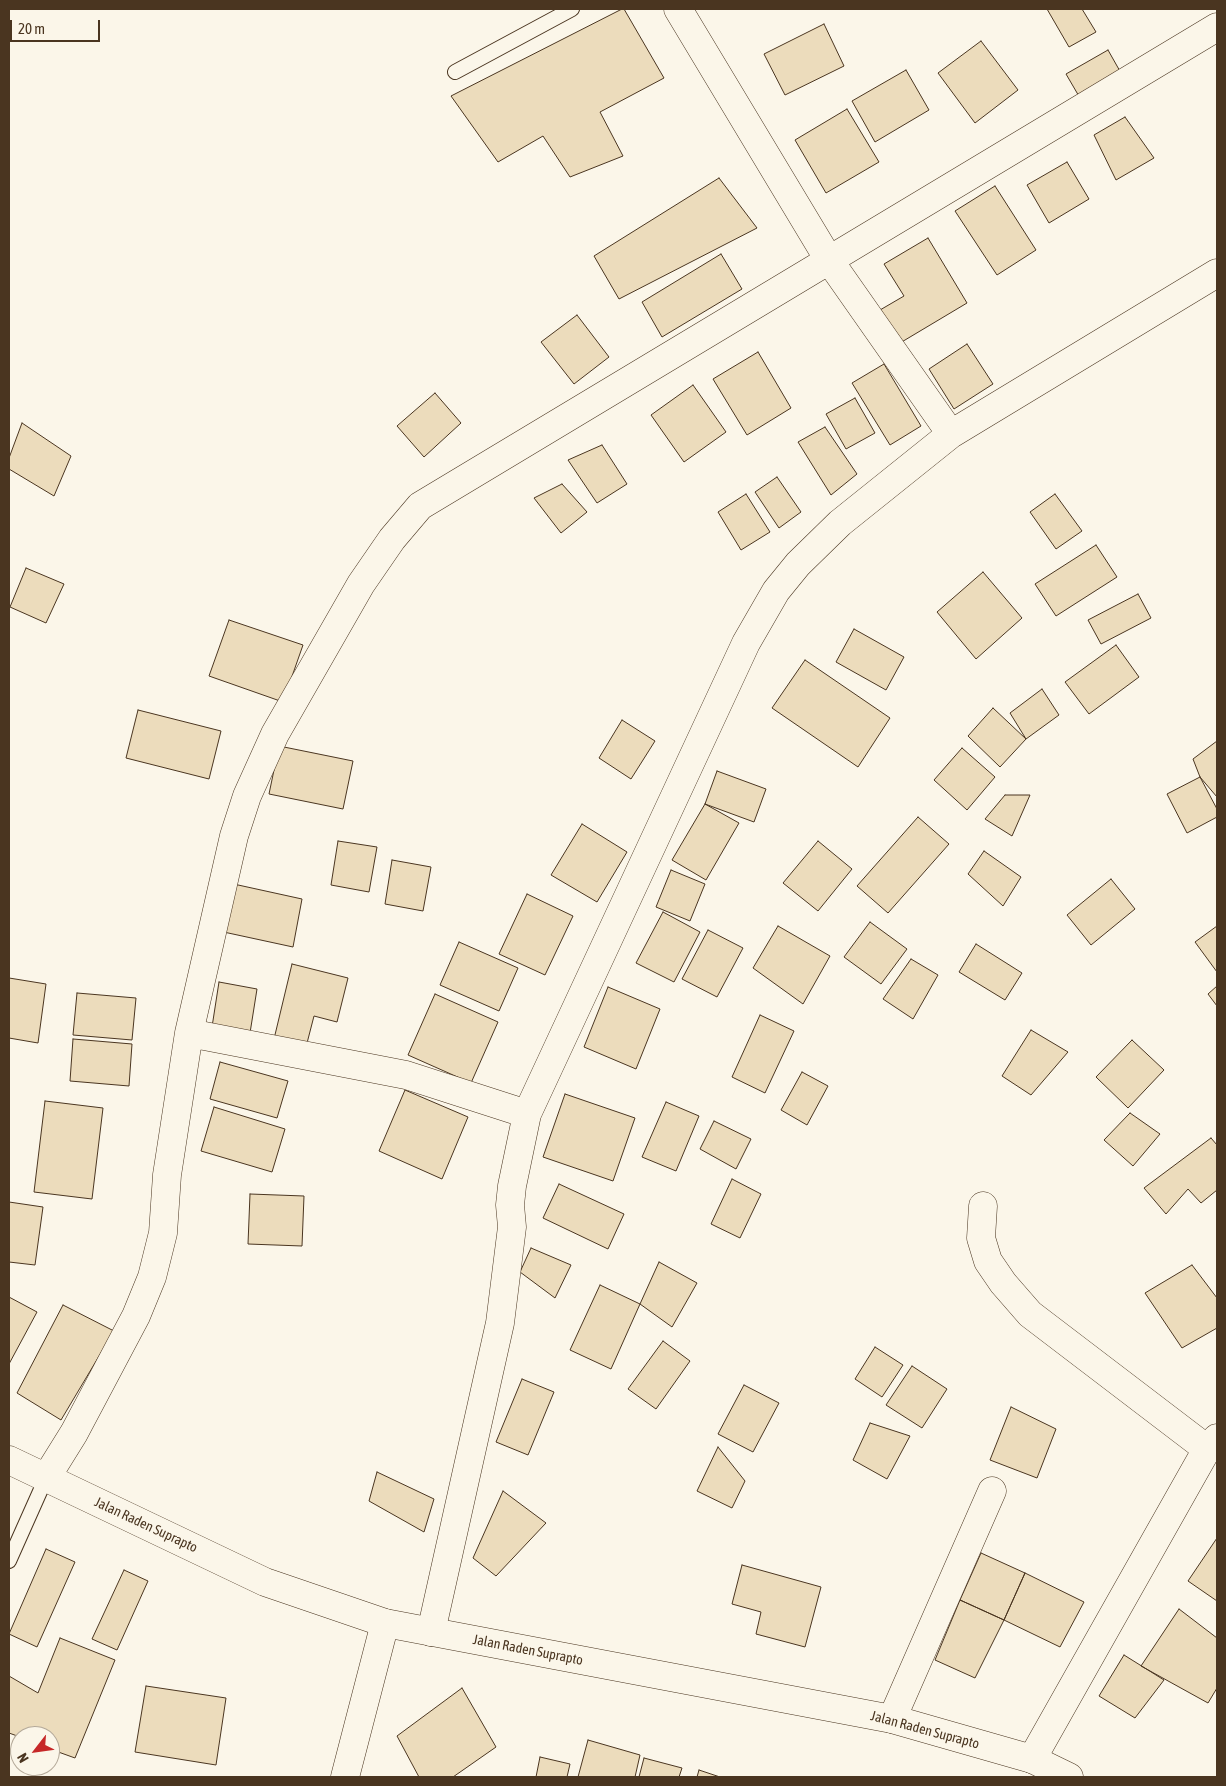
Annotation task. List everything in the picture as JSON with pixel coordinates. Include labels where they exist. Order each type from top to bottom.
[{"type":"main road","points":[[684,11],[829,260],[951,434]]},
{"type":"main road","points":[[46,1478],[74,1433],[132,1323],[152,1277],[163,1233],[167,1175],[189,1033],[234,836],[247,796],[275,734],[361,584],[392,539],[420,506],[1217,26]]},
{"type":"main road","points":[[431,1632],[500,1323],[512,1227],[510,1205],[512,1186],[527,1114],[746,643],[776,591],[798,564],[840,522],[951,434],[1217,273]]},
{"type":"main road","points":[[189,1033],[406,1075],[527,1114]]},
{"type":"main road","points":[[983,1206],[981,1238],[988,1261],[1003,1283],[1030,1314],[1212,1444],[1032,1759]]},
{"type":"main road","name":"Jalan Raden Suprapto","points":[[9,1460],[265,1582],[385,1623],[892,1719],[1032,1759],[1069,1777]]},
{"type":"main road","points":[[892,1719],[992,1491]]},
{"type":"main road","points":[[344,1777],[385,1623]]},
{"type":"lane","points":[[455,72],[572,9]]},
{"type":"lane","points":[[9,1561],[46,1478]]},
{"type":"building","points":[[624,9],[664,78],[600,112],[623,156],[570,177],[543,136],[498,162],[451,96]]},
{"type":"building","points":[[1047,9],[1082,9],[1096,32],[1069,47]]},
{"type":"building","points":[[824,24],[844,66],[785,95],[764,54]]},
{"type":"building","points":[[981,41],[1018,90],[975,123],[938,73]]},
{"type":"building","points":[[1108,50],[1121,73],[1080,98],[1066,74]]},
{"type":"building","points":[[906,70],[929,110],[875,142],[852,101]]},
{"type":"building","points":[[847,109],[879,162],[826,193],[795,140]]},
{"type":"building","points":[[1125,117],[1154,158],[1116,180],[1094,135]]},
{"type":"building","points":[[1067,162],[1089,199],[1049,223],[1027,185]]},
{"type":"building","points":[[719,178],[757,228],[619,299],[594,256]]},
{"type":"building","points":[[995,186],[1036,250],[997,275],[955,211]]},
{"type":"building","points":[[928,238],[967,303],[900,343],[880,310],[904,296],[884,264]]},
{"type":"building","points":[[721,254],[742,289],[662,337],[642,302]]},
{"type":"building","points":[[577,315],[609,357],[574,384],[541,342]]},
{"type":"building","points":[[967,344],[993,384],[954,409],[929,369]]},
{"type":"building","points":[[758,352],[791,408],[747,435],[713,379]]},
{"type":"building","points":[[884,364],[921,426],[890,445],[852,383]]},
{"type":"building","points":[[693,385],[726,432],[684,462],[651,415]]},
{"type":"building","points":[[435,393],[461,423],[424,457],[397,426]]},
{"type":"building","points":[[855,398],[875,433],[846,449],[826,414]]},
{"type":"building","points":[[22,423],[71,456],[54,496],[9,469],[9,458]]},
{"type":"building","points":[[825,427],[857,474],[831,495],[798,442]]},
{"type":"building","points":[[602,445],[627,484],[597,503],[568,460]]},
{"type":"building","points":[[777,477],[801,512],[779,528],[755,492]]},
{"type":"building","points":[[562,484],[587,512],[561,533],[534,498]]},
{"type":"building","points":[[746,494],[770,532],[741,550],[718,512]]},
{"type":"building","points":[[1055,494],[1082,531],[1056,549],[1030,512]]},
{"type":"building","points":[[1096,545],[1117,577],[1056,616],[1035,584]]},
{"type":"building","points":[[26,568],[64,584],[46,623],[10,607]]},
{"type":"building","points":[[983,572],[1022,618],[976,659],[937,612]]},
{"type":"building","points":[[1138,594],[1151,618],[1101,644],[1088,620]]},
{"type":"building","points":[[229,620],[303,645],[283,702],[209,676]]},
{"type":"building","points":[[854,629],[904,657],[886,690],[836,662]]},
{"type":"building","points":[[1116,645],[1139,677],[1089,714],[1065,682]]},
{"type":"building","points":[[805,660],[890,718],[858,767],[772,708]]},
{"type":"building","points":[[1042,689],[1059,715],[1026,739],[1010,713]]},
{"type":"building","points":[[993,708],[1026,739],[1000,767],[968,736]]},
{"type":"building","points":[[138,710],[221,731],[209,779],[126,758]]},
{"type":"building","points":[[622,720],[655,741],[631,779],[599,758]]},
{"type":"building","points":[[1217,741],[1217,797],[1200,777],[1193,759]]},
{"type":"building","points":[[279,746],[353,761],[343,809],[269,794]]},
{"type":"building","points":[[962,748],[995,777],[967,810],[934,780]]},
{"type":"building","points":[[717,771],[766,789],[754,822],[705,804]]},
{"type":"building","points":[[1200,777],[1217,809],[1217,817],[1187,833],[1167,794]]},
{"type":"building","points":[[1005,795],[1030,795],[1012,836],[985,819]]},
{"type":"building","points":[[705,804],[739,823],[706,880],[672,860]]},
{"type":"building","points":[[918,817],[949,844],[888,913],[857,886]]},
{"type":"building","points":[[582,824],[627,852],[597,902],[551,875]]},
{"type":"building","points":[[338,841],[377,847],[369,892],[331,885]]},
{"type":"building","points":[[818,841],[852,869],[818,911],[783,883]]},
{"type":"building","points":[[984,851],[1021,877],[1003,906],[968,874]]},
{"type":"building","points":[[392,860],[431,867],[423,911],[385,904]]},
{"type":"building","points":[[671,870],[705,884],[690,921],[656,907]]},
{"type":"building","points":[[1111,879],[1135,909],[1091,945],[1067,915]]},
{"type":"building","points":[[229,883],[302,899],[293,947],[219,931]]},
{"type":"building","points":[[527,894],[573,916],[545,975],[499,954]]},
{"type":"building","points":[[663,912],[700,932],[674,982],[636,963]]},
{"type":"building","points":[[870,922],[907,949],[881,984],[844,957]]},
{"type":"building","points":[[778,926],[830,956],[803,1004],[753,968]]},
{"type":"building","points":[[1217,926],[1217,972],[1195,942]]},
{"type":"building","points":[[708,930],[743,948],[717,997],[682,979]]},
{"type":"building","points":[[459,942],[518,968],[499,1011],[440,985]]},
{"type":"building","points":[[976,944],[1022,973],[1005,1000],[959,972]]},
{"type":"building","points":[[911,959],[938,975],[913,1019],[883,999]]},
{"type":"building","points":[[292,964],[348,978],[337,1022],[314,1016],[306,1047],[274,1039]]},
{"type":"building","points":[[9,978],[46,984],[38,1043],[9,1038]]},
{"type":"building","points":[[219,982],[257,989],[250,1033],[212,1027]]},
{"type":"building","points":[[1217,986],[1217,1006],[1208,994]]},
{"type":"building","points":[[608,987],[660,1009],[636,1069],[584,1047]]},
{"type":"building","points":[[77,993],[136,998],[132,1040],[73,1035]]},
{"type":"building","points":[[435,994],[498,1022],[471,1083],[408,1055]]},
{"type":"building","points":[[760,1015],[794,1031],[765,1093],[732,1077]]},
{"type":"building","points":[[1031,1030],[1068,1052],[1031,1095],[1002,1076]]},
{"type":"building","points":[[73,1039],[132,1044],[129,1086],[70,1081]]},
{"type":"building","points":[[1132,1040],[1164,1070],[1128,1108],[1096,1077]]},
{"type":"building","points":[[220,1062],[288,1081],[277,1118],[210,1099]]},
{"type":"building","points":[[802,1072],[828,1086],[807,1125],[781,1110]]},
{"type":"building","points":[[405,1090],[468,1117],[442,1179],[379,1151]]},
{"type":"building","points":[[565,1094],[635,1118],[613,1181],[543,1157]]},
{"type":"building","points":[[45,1101],[103,1108],[92,1199],[34,1192]]},
{"type":"building","points":[[666,1102],[699,1116],[676,1171],[642,1157]]},
{"type":"building","points":[[214,1107],[285,1129],[272,1172],[201,1151]]},
{"type":"building","points":[[1130,1113],[1160,1134],[1133,1166],[1104,1140]]},
{"type":"building","points":[[714,1121],[751,1139],[736,1169],[700,1149]]},
{"type":"building","points":[[1211,1138],[1217,1145],[1217,1190],[1201,1203],[1188,1189],[1166,1214],[1144,1188]]},
{"type":"building","points":[[732,1179],[761,1194],[740,1238],[711,1224]]},
{"type":"building","points":[[559,1184],[624,1214],[608,1249],[543,1218]]},
{"type":"building","points":[[250,1194],[304,1196],[302,1246],[248,1244]]},
{"type":"building","points":[[9,1202],[43,1207],[35,1265],[9,1262]]},
{"type":"building","points":[[531,1248],[571,1265],[555,1298],[520,1272]]},
{"type":"building","points":[[659,1262],[697,1283],[672,1327],[640,1304]]},
{"type":"building","points":[[1192,1265],[1217,1298],[1217,1328],[1182,1348],[1145,1293]]},
{"type":"building","points":[[600,1285],[640,1304],[611,1369],[570,1350]]},
{"type":"building","points":[[9,1297],[37,1312],[9,1364]]},
{"type":"building","points":[[63,1305],[114,1331],[61,1420],[17,1393]]},
{"type":"building","points":[[663,1341],[690,1361],[656,1409],[628,1389]]},
{"type":"building","points":[[875,1347],[903,1365],[882,1397],[855,1379]]},
{"type":"building","points":[[912,1366],[947,1389],[922,1428],[886,1405]]},
{"type":"building","points":[[522,1379],[554,1392],[528,1455],[496,1442]]},
{"type":"building","points":[[744,1385],[779,1403],[753,1452],[718,1434]]},
{"type":"building","points":[[1011,1407],[1056,1429],[1037,1478],[990,1460]]},
{"type":"building","points":[[870,1423],[910,1436],[887,1479],[853,1460]]},
{"type":"building","points":[[718,1447],[745,1481],[732,1508],[697,1491]]},
{"type":"building","points":[[377,1472],[434,1499],[424,1532],[369,1501]]},
{"type":"building","points":[[503,1491],[546,1523],[496,1576],[473,1558]]},
{"type":"building","points":[[1217,1538],[1217,1601],[1188,1581]]},
{"type":"building","points":[[46,1549],[75,1562],[37,1647],[9,1634]]},
{"type":"building","points":[[981,1553],[1025,1573],[1004,1620],[960,1600]]},
{"type":"building","points":[[742,1565],[821,1587],[805,1647],[756,1634],[761,1612],[732,1604]]},
{"type":"building","points":[[124,1570],[148,1581],[117,1650],[92,1639]]},
{"type":"building","points":[[1025,1573],[1084,1602],[1060,1647],[1004,1620]]},
{"type":"building","points":[[960,1600],[1004,1620],[975,1678],[935,1660]]},
{"type":"building","points":[[1179,1609],[1217,1638],[1217,1688],[1208,1703],[1141,1666]]},
{"type":"building","points":[[60,1638],[115,1660],[75,1758],[60,1753],[60,1726],[10,1726],[9,1733],[9,1676],[38,1693]]},
{"type":"building","points":[[1124,1655],[1164,1680],[1135,1718],[1099,1696]]},
{"type":"building","points":[[146,1686],[226,1698],[216,1765],[135,1752]]},
{"type":"building","points":[[462,1688],[496,1747],[453,1777],[419,1777],[397,1736]]},
{"type":"building","points":[[588,1740],[640,1755],[635,1777],[578,1777]]},
{"type":"building","points":[[540,1757],[570,1764],[567,1777],[536,1777]]},
{"type":"building","points":[[644,1758],[682,1768],[679,1777],[639,1777]]},
{"type":"building","points":[[699,1770],[720,1777],[697,1777]]}]
